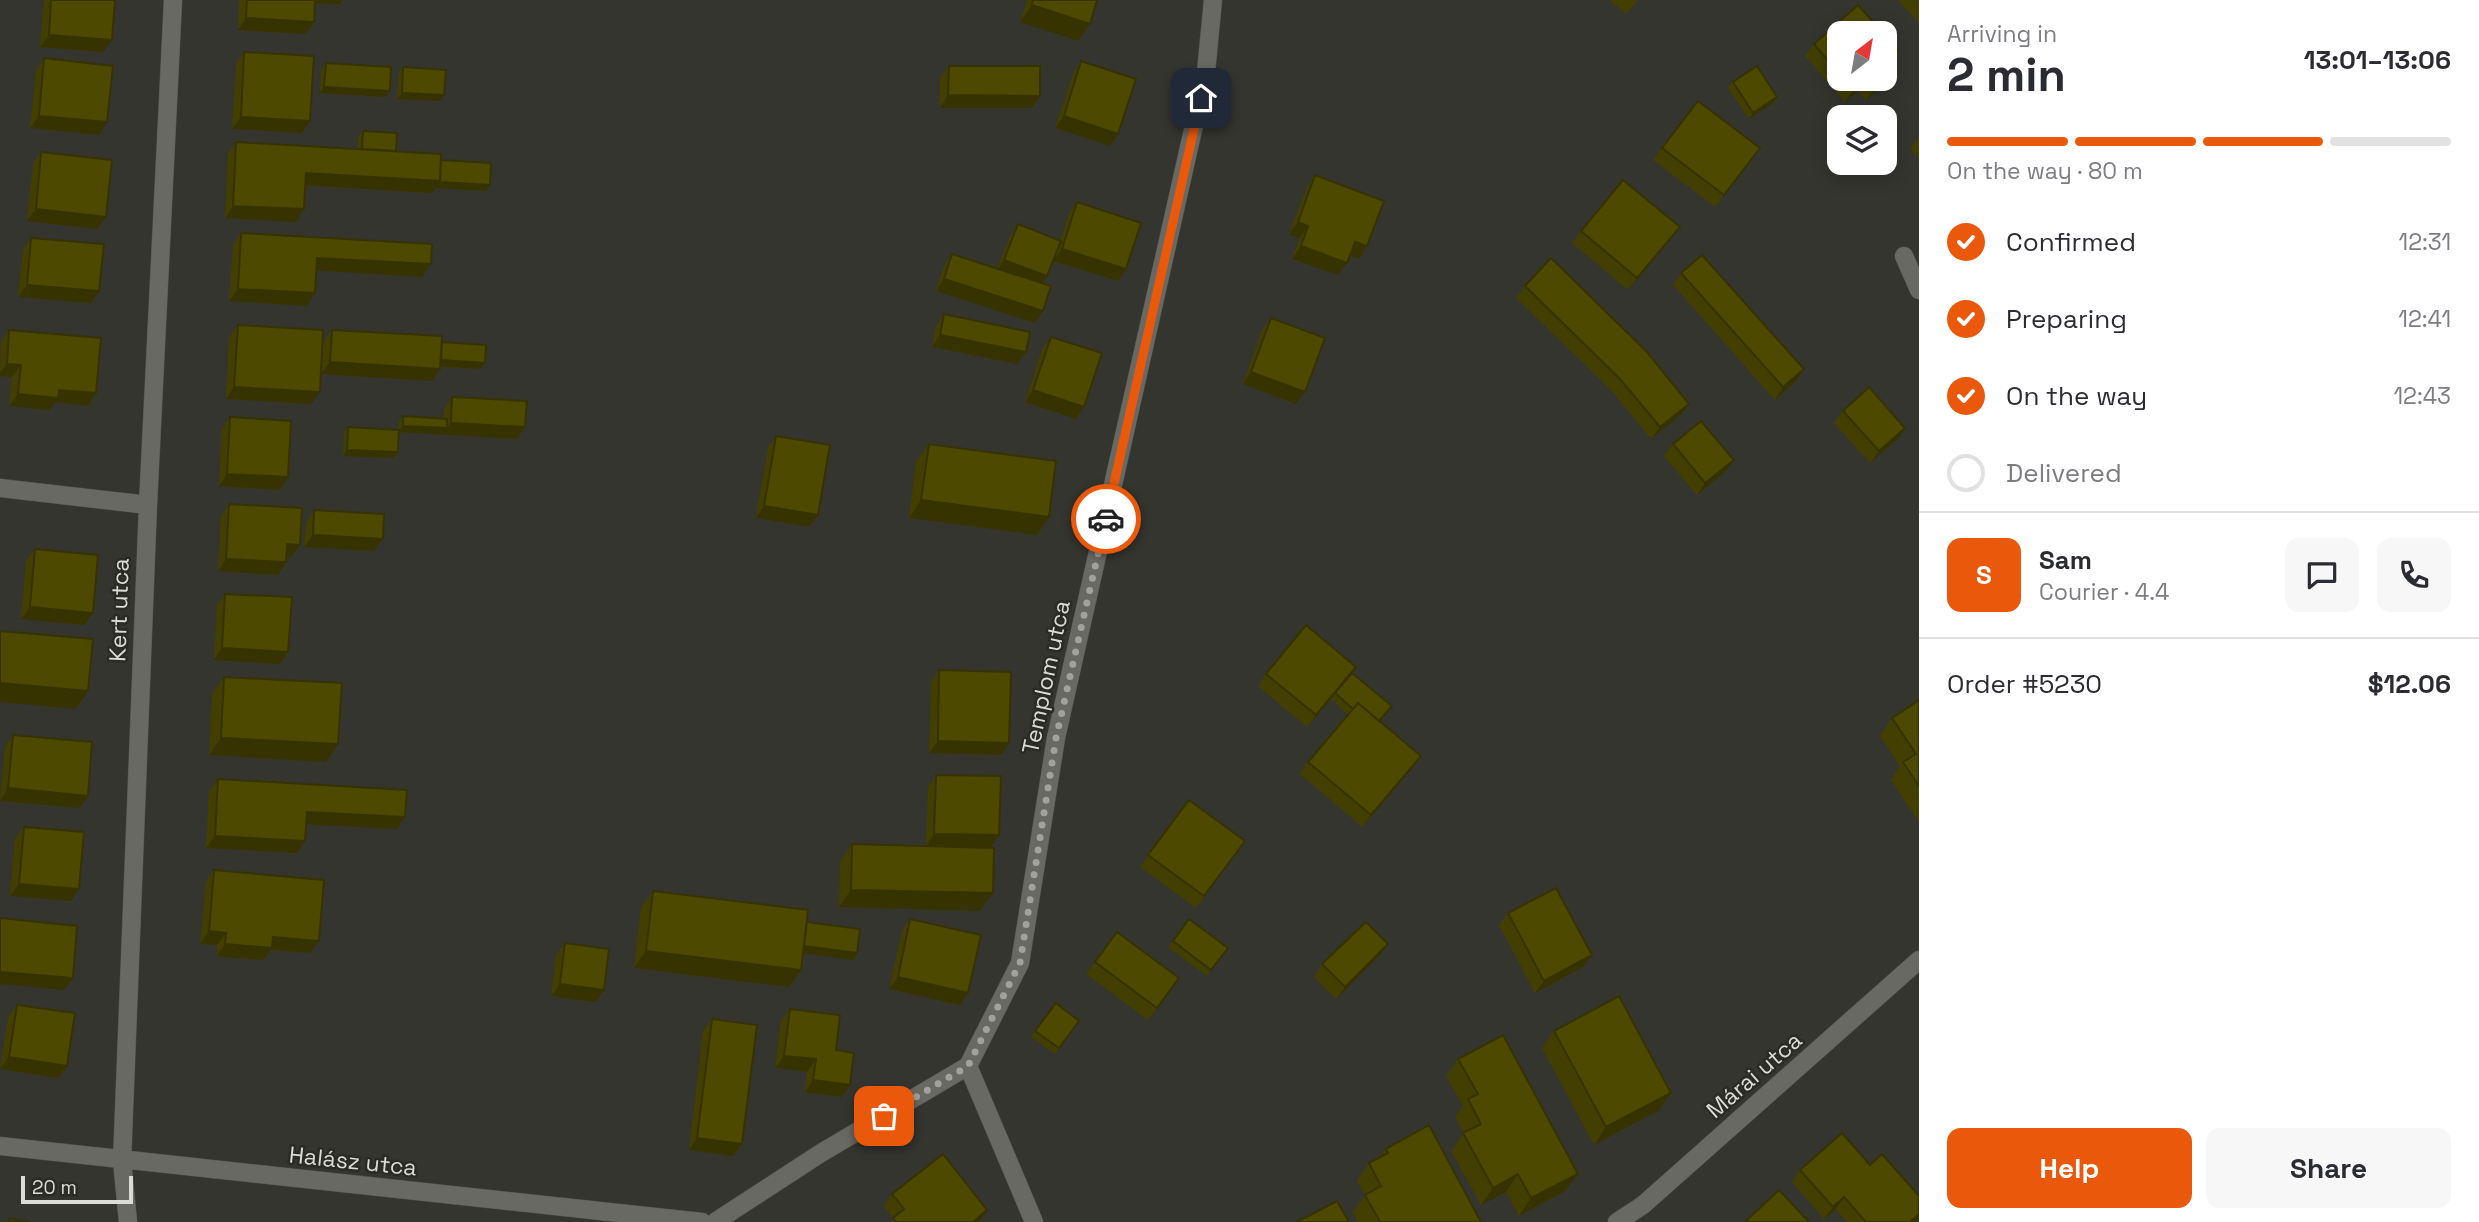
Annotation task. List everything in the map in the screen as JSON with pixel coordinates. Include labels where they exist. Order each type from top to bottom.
[{"type":"street","name":"Kert utca","points":[[128,1222],[122,1161],[148,505],[173,0]]},
{"type":"street","name":"Templom utca","points":[[968,1066],[1020,963],[1056,738],[1206,72],[1213,0]]},
{"type":"street","points":[[1904,256],[1919,290]]},
{"type":"street","points":[[0,488],[148,505]]},
{"type":"street","name":"Márai utca","points":[[1617,1222],[1643,1205],[1919,960]]},
{"type":"street","points":[[715,1222],[821,1153],[968,1066],[1034,1222]]},
{"type":"street","name":"Halász utca","points":[[0,1146],[702,1222]]},
{"type":"building","points":[[51,0],[115,0],[112,40],[49,35]]},
{"type":"building","points":[[247,0],[315,0],[314,22],[246,18]]},
{"type":"building","points":[[1033,0],[1097,0],[1090,24],[1032,5]]},
{"type":"building","points":[[1858,5],[1872,21],[1840,21]]},
{"type":"building","points":[[1827,32],[1827,60],[1814,44]]},
{"type":"building","points":[[244,52],[314,56],[310,121],[241,117]]},
{"type":"building","points":[[44,58],[113,66],[107,122],[39,116]]},
{"type":"building","points":[[1081,61],[1136,79],[1118,134],[1064,116]]},
{"type":"building","points":[[326,63],[391,67],[390,91],[324,87]]},
{"type":"building","points":[[949,66],[1040,66],[1040,96],[948,95]]},
{"type":"building","points":[[1757,66],[1777,97],[1753,113],[1733,82]]},
{"type":"building","points":[[403,67],[446,70],[444,95],[402,93]]},
{"type":"building","points":[[1698,101],[1760,148],[1724,195],[1662,148]]},
{"type":"building","points":[[363,131],[397,133],[396,151],[362,149]]},
{"type":"building","points":[[236,142],[441,154],[440,181],[306,173],[304,209],[233,206]]},
{"type":"building","points":[[41,152],[112,160],[106,217],[36,209]]},
{"type":"building","points":[[441,160],[491,163],[490,185],[440,182]]},
{"type":"building","points":[[1315,175],[1384,201],[1367,246],[1355,242],[1347,263],[1301,246],[1308,226],[1298,222]]},
{"type":"building","points":[[1623,180],[1680,227],[1637,278],[1581,231]]},
{"type":"building","points":[[1077,202],[1141,223],[1126,269],[1062,249]]},
{"type":"building","points":[[1018,224],[1061,241],[1047,276],[1004,260]]},
{"type":"building","points":[[241,233],[432,244],[431,264],[317,258],[315,293],[238,289]]},
{"type":"building","points":[[31,238],[104,244],[99,291],[27,285]]},
{"type":"building","points":[[952,254],[1051,286],[1043,311],[944,279]]},
{"type":"building","points":[[1702,255],[1804,369],[1783,387],[1681,273]]},
{"type":"building","points":[[1551,258],[1647,352],[1689,404],[1660,427],[1620,379],[1525,286]]},
{"type":"building","points":[[944,314],[1030,332],[1026,352],[940,335]]},
{"type":"building","points":[[1271,318],[1325,338],[1305,392],[1251,372]]},
{"type":"building","points":[[238,325],[323,330],[320,392],[234,387]]},
{"type":"building","points":[[9,330],[101,338],[96,393],[59,390],[58,398],[18,394],[21,365],[7,364]]},
{"type":"building","points":[[332,330],[442,336],[440,369],[330,362]]},
{"type":"building","points":[[1051,337],[1102,353],[1084,407],[1033,390]]},
{"type":"building","points":[[442,342],[486,345],[485,363],[441,360]]},
{"type":"building","points":[[1869,387],[1905,428],[1879,451],[1843,411]]},
{"type":"building","points":[[452,397],[527,401],[525,427],[451,423]]},
{"type":"building","points":[[403,416],[447,419],[447,428],[403,426]]},
{"type":"building","points":[[230,417],[291,421],[288,477],[227,474]]},
{"type":"building","points":[[1701,421],[1734,460],[1705,483],[1673,444]]},
{"type":"building","points":[[348,427],[399,430],[398,452],[347,450]]},
{"type":"building","points":[[776,436],[830,445],[818,515],[764,506]]},
{"type":"building","points":[[929,444],[1056,461],[1049,517],[921,500]]},
{"type":"building","points":[[229,504],[302,508],[300,545],[287,544],[286,562],[226,559]]},
{"type":"building","points":[[314,510],[384,514],[383,539],[313,535]]},
{"type":"building","points":[[35,549],[98,555],[93,613],[30,607]]},
{"type":"building","points":[[225,594],[292,597],[288,652],[222,648]]},
{"type":"building","points":[[1306,625],[1356,667],[1316,715],[1266,674]]},
{"type":"building","points":[[0,631],[93,639],[88,691],[0,683]]},
{"type":"building","points":[[939,670],[1011,672],[1009,743],[938,741]]},
{"type":"building","points":[[1352,673],[1392,706],[1379,721],[1358,703],[1353,709],[1335,693]]},
{"type":"building","points":[[224,677],[342,683],[338,744],[221,738]]},
{"type":"building","points":[[1919,700],[1919,786],[1903,762],[1916,754],[1892,718]]},
{"type":"building","points":[[1358,703],[1421,756],[1371,815],[1308,762]]},
{"type":"building","points":[[13,735],[92,742],[88,796],[8,788]]},
{"type":"building","points":[[936,775],[1001,776],[999,835],[934,834]]},
{"type":"building","points":[[218,779],[407,790],[405,817],[307,812],[305,841],[215,836]]},
{"type":"building","points":[[1189,800],[1245,841],[1204,896],[1148,855]]},
{"type":"building","points":[[24,827],[84,832],[79,889],[19,884]]},
{"type":"building","points":[[852,844],[994,848],[993,893],[851,890]]},
{"type":"building","points":[[214,870],[324,880],[319,941],[273,937],[272,948],[225,944],[226,933],[209,931]]},
{"type":"building","points":[[1556,888],[1592,955],[1544,981],[1508,913]]},
{"type":"building","points":[[653,891],[808,910],[801,970],[646,951]]},
{"type":"building","points":[[0,918],[77,926],[73,978],[0,972]]},
{"type":"building","points":[[910,919],[981,935],[968,993],[898,977]]},
{"type":"building","points":[[1189,919],[1228,948],[1211,970],[1173,941]]},
{"type":"building","points":[[807,922],[860,929],[857,953],[804,946]]},
{"type":"building","points":[[1366,922],[1388,944],[1345,987],[1322,964]]},
{"type":"building","points":[[1117,932],[1179,978],[1157,1008],[1095,962]]},
{"type":"building","points":[[565,943],[609,949],[604,990],[560,984]]},
{"type":"building","points":[[1619,996],[1671,1093],[1606,1127],[1554,1031]]},
{"type":"building","points":[[1056,1003],[1079,1021],[1059,1048],[1035,1031]]},
{"type":"building","points":[[17,1005],[75,1013],[67,1066],[9,1057]]},
{"type":"building","points":[[790,1009],[840,1015],[836,1050],[854,1053],[850,1085],[813,1080],[816,1059],[784,1056]]},
{"type":"building","points":[[712,1019],[757,1025],[742,1144],[697,1138]]},
{"type":"building","points":[[1503,1035],[1578,1174],[1531,1198],[1518,1174],[1493,1188],[1463,1133],[1481,1124],[1468,1099],[1478,1094],[1458,1059]]},
{"type":"building","points":[[1429,1125],[1481,1222],[1380,1222],[1365,1195],[1381,1186],[1369,1163],[1388,1153],[1386,1149]]},
{"type":"building","points":[[1842,1133],[1870,1165],[1882,1154],[1919,1196],[1919,1214],[1910,1222],[1866,1222],[1844,1197],[1833,1207],[1800,1170]]},
{"type":"building","points":[[943,1154],[987,1210],[973,1222],[896,1222],[893,1218],[904,1209],[892,1194]]},
{"type":"building","points":[[1779,1190],[1809,1222],[1745,1222]]},
{"type":"building","points":[[1337,1201],[1349,1222],[1297,1222]]},
{"type":"way so far","points":[[884,1116],[968,1066],[1020,963],[1056,738],[1106,519]]},
{"type":"route","points":[[1106,519],[1201,98]]}]
